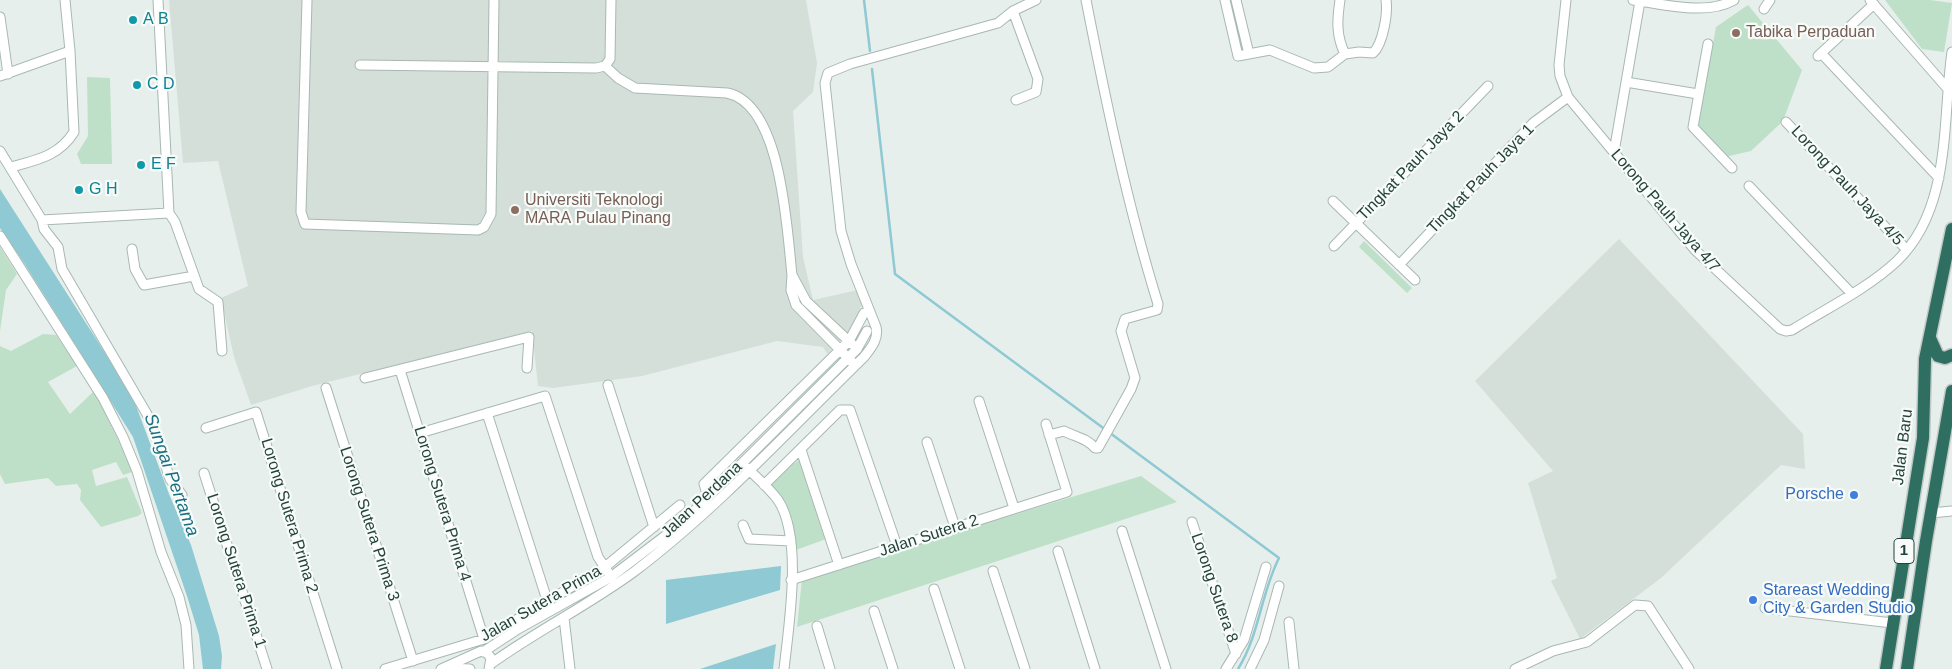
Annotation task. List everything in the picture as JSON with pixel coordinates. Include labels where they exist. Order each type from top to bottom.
[{"type":"highway","name":"Jalan Baru","points":[[1886,669],[1923,438],[1925,359],[1952,229]]},
{"type":"highway","points":[[1930,338],[1938,356],[1945,358],[1952,355]]},
{"type":"highway","name":"1","points":[[1907,669],[1951,399]]},
{"type":"street","points":[[11,167],[57,152],[67,143],[74,132],[70,51],[65,0]]},
{"type":"street","points":[[158,0],[169,213],[175,222],[194,276],[203,293],[213,297],[218,302],[222,351]]},
{"type":"street","points":[[307,0],[301,212],[305,224],[478,230],[484,227],[491,214],[494,0]]},
{"type":"street","points":[[360,65],[596,68],[605,66],[610,59],[611,0]]},
{"type":"street","points":[[1016,100],[1036,92],[1038,79],[1013,11],[1036,0]]},
{"type":"street","points":[[1046,424],[1049,435],[1064,431],[1076,438],[1085,439],[1095,448],[1100,445],[1132,389],[1135,378],[1121,331],[1122,324],[1125,319],[1158,310],[1112,129],[1086,0]]},
{"type":"street","points":[[1225,0],[1238,56],[1270,50],[1314,68],[1328,66],[1345,54],[1360,52],[1373,54],[1385,25],[1386,0]]},
{"type":"street","points":[[1236,0],[1249,54]]},
{"type":"street","points":[[1340,0],[1337,30],[1339,43],[1345,54]]},
{"type":"street","name":"Lorong Pauh Jaya 4/7","points":[[1566,0],[1559,65],[1560,76],[1568,97],[1695,250],[1780,329],[1786,331],[1792,330],[1878,276],[1907,250],[1926,221],[1934,202],[1939,178],[1952,52]]},
{"type":"street","points":[[1614,152],[1626,82],[1636,0],[1705,8],[1727,4],[1734,0]]},
{"type":"street","points":[[1764,9],[1770,0]]},
{"type":"street","points":[[1939,178],[1837,70],[1819,54],[1872,2],[1947,88]]},
{"type":"street","name":"Jalan Perdana","points":[[490,666],[530,636],[564,618],[614,580],[682,523],[708,497],[745,467],[864,357],[874,342],[877,332],[848,256],[841,232],[826,77],[834,70],[850,64],[998,23],[1013,11]]},
{"type":"street","points":[[0,17],[4,75],[70,51]]},
{"type":"street","points":[[1708,44],[1693,127],[1732,168]]},
{"type":"street","points":[[605,66],[618,78],[635,88],[727,93],[739,96],[751,108],[763,125],[777,165],[792,275],[791,290],[796,305],[855,365]]},
{"type":"street","points":[[1626,82],[1698,94]]},
{"type":"street","name":"Tingkat Pauh Jaya 2","points":[[1334,246],[1488,86]]},
{"type":"street","name":"Tingkat Pauh Jaya 1","points":[[1399,265],[1533,123],[1568,97]]},
{"type":"street","name":"Lorong Pauh Jaya 4/5","points":[[1786,122],[1907,250]]},
{"type":"street","points":[[0,151],[42,220],[44,229],[58,247],[62,269],[74,292],[151,422],[170,479],[182,495]]},
{"type":"street","points":[[1749,186],[1851,293]]},
{"type":"street","points":[[1333,201],[1415,280]]},
{"type":"street","points":[[42,220],[169,213]]},
{"type":"street","points":[[0,236],[104,398],[123,436],[137,471],[161,552],[179,597],[186,625],[189,669]]},
{"type":"street","points":[[132,249],[135,269],[144,286],[194,276]]},
{"type":"street","points":[[792,275],[806,302],[850,341],[864,357]]},
{"type":"street","points":[[708,497],[704,484],[850,341],[864,313]]},
{"type":"street","name":"Jalan Perdana","points":[[472,656],[476,652],[483,652],[518,629],[614,580],[683,533],[857,349],[867,331]]},
{"type":"street","points":[[365,378],[529,337],[526,368]]},
{"type":"street","name":"Lorong Sutera Prima 4","points":[[400,370],[484,639]]},
{"type":"street","points":[[608,385],[654,527]]},
{"type":"street","name":"Lorong Sutera Prima 3","points":[[326,388],[412,661]]},
{"type":"street","points":[[420,433],[545,396],[598,557],[614,580]]},
{"type":"street","points":[[979,401],[1014,508]]},
{"type":"street","points":[[764,485],[840,410],[845,408],[850,410],[854,416],[897,546]]},
{"type":"street","name":"Lorong Sutera Prima 2","points":[[206,428],[256,412],[337,669]]},
{"type":"street","points":[[487,413],[548,603]]},
{"type":"street","name":"Jalan Sutera 2","points":[[791,580],[1066,492],[1049,435]]},
{"type":"street","points":[[927,442],[956,527]]},
{"type":"street","points":[[801,450],[839,565]]},
{"type":"street","points":[[745,467],[778,500],[788,520],[791,541],[791,580],[784,669]]},
{"type":"street","name":"Lorong Sutera Prima 1","points":[[204,473],[266,669]]},
{"type":"street","name":"Jalan Sutera Prima","points":[[385,669],[484,639],[548,603],[605,567],[680,505]]},
{"type":"street","points":[[1931,513],[1952,511]]},
{"type":"street","name":"Lorong Sutera 8","points":[[1192,522],[1236,654]]},
{"type":"street","points":[[743,525],[749,539],[791,541]]},
{"type":"street","points":[[1122,531],[1166,669]]},
{"type":"street","points":[[1058,551],[1095,669]]},
{"type":"street","points":[[1226,669],[1244,640],[1266,567]]},
{"type":"street","points":[[993,571],[1024,669]]},
{"type":"street","points":[[1250,669],[1264,640],[1279,586]]},
{"type":"street","points":[[934,589],[960,669]]},
{"type":"street","points":[[1515,669],[1566,647],[1587,642],[1635,605],[1648,606],[1690,669]]},
{"type":"street","points":[[1765,608],[1892,623]]},
{"type":"street","points":[[874,611],[893,669]]},
{"type":"street","points":[[564,618],[570,669]]},
{"type":"street","points":[[1289,622],[1294,669]]},
{"type":"street","points":[[817,626],[830,669]]},
{"type":"street","points":[[483,652],[490,656],[490,666]]},
{"type":"street","points":[[443,668],[472,656]]},
{"type":"street","points":[[443,668],[471,669],[470,662],[472,656]]},
{"type":"shaded area","name":"Universiti Teknologi MARA Pulau Pinang","points":[[169,0],[806,0],[817,63],[813,92],[793,111],[803,257],[813,300],[858,290],[863,302],[850,332],[827,354],[823,347],[777,341],[642,376],[553,388],[538,386],[532,331],[312,386],[251,405],[234,357],[221,298],[248,286],[218,161],[183,163]]},
{"type":"shaded area","points":[[1619,239],[1803,434],[1805,469],[1781,465],[1661,578],[1580,639],[1551,581],[1557,578],[1528,483],[1553,471],[1475,381]]},
{"type":"green space","points":[[1885,0],[1930,0],[1952,3],[1944,52],[1922,49]]},
{"type":"green space","points":[[1748,5],[1802,70],[1783,121],[1751,151],[1725,157],[1698,125],[1716,27]]},
{"type":"green space","points":[[87,77],[110,78],[112,164],[81,164],[77,154],[88,136]]},
{"type":"green space","points":[[1364,241],[1412,288],[1407,293],[1359,247]]},
{"type":"green space","points":[[0,247],[17,274],[6,290],[0,331]]},
{"type":"green space","points":[[43,334],[56,335],[77,366],[48,382],[70,414],[94,391],[132,472],[123,475],[116,462],[92,470],[96,486],[127,477],[142,513],[138,516],[101,527],[80,500],[81,490],[77,484],[56,486],[48,478],[5,484],[0,474],[0,346],[11,351]]},
{"type":"green space","points":[[799,460],[826,539],[796,550],[788,521],[764,485]]},
{"type":"green space","points":[[1141,476],[1177,502],[797,627],[802,579]]},
{"type":"water","name":"Sungai Pertama","points":[[0,189],[132,395],[169,494],[191,545],[219,636],[222,656],[221,669],[203,669],[199,635],[133,437],[0,228]]},
{"type":"water","points":[[781,566],[780,590],[666,624],[666,580]]},
{"type":"water","points":[[776,644],[773,669],[700,669]]},
{"type":"waterway","points":[[864,0],[870,51]]},
{"type":"waterway","points":[[872,69],[895,274],[1279,558],[1268,585],[1251,643],[1238,669]]},
{"type":"place","name":"A B","points":[[133,20]]},
{"type":"place","name":"Tabika Perpaduan","points":[[1736,33]]},
{"type":"place","name":"C D","points":[[137,85]]},
{"type":"place","name":"E F","points":[[141,165]]},
{"type":"place","name":"G H","points":[[79,190]]},
{"type":"place","name":"Universiti Teknologi MARA Pulau Pinang","points":[[515,210]]},
{"type":"place","name":"Porsche","points":[[1854,495]]},
{"type":"place","name":"Stareast Wedding City & Garden Studio","points":[[1753,600]]}]
